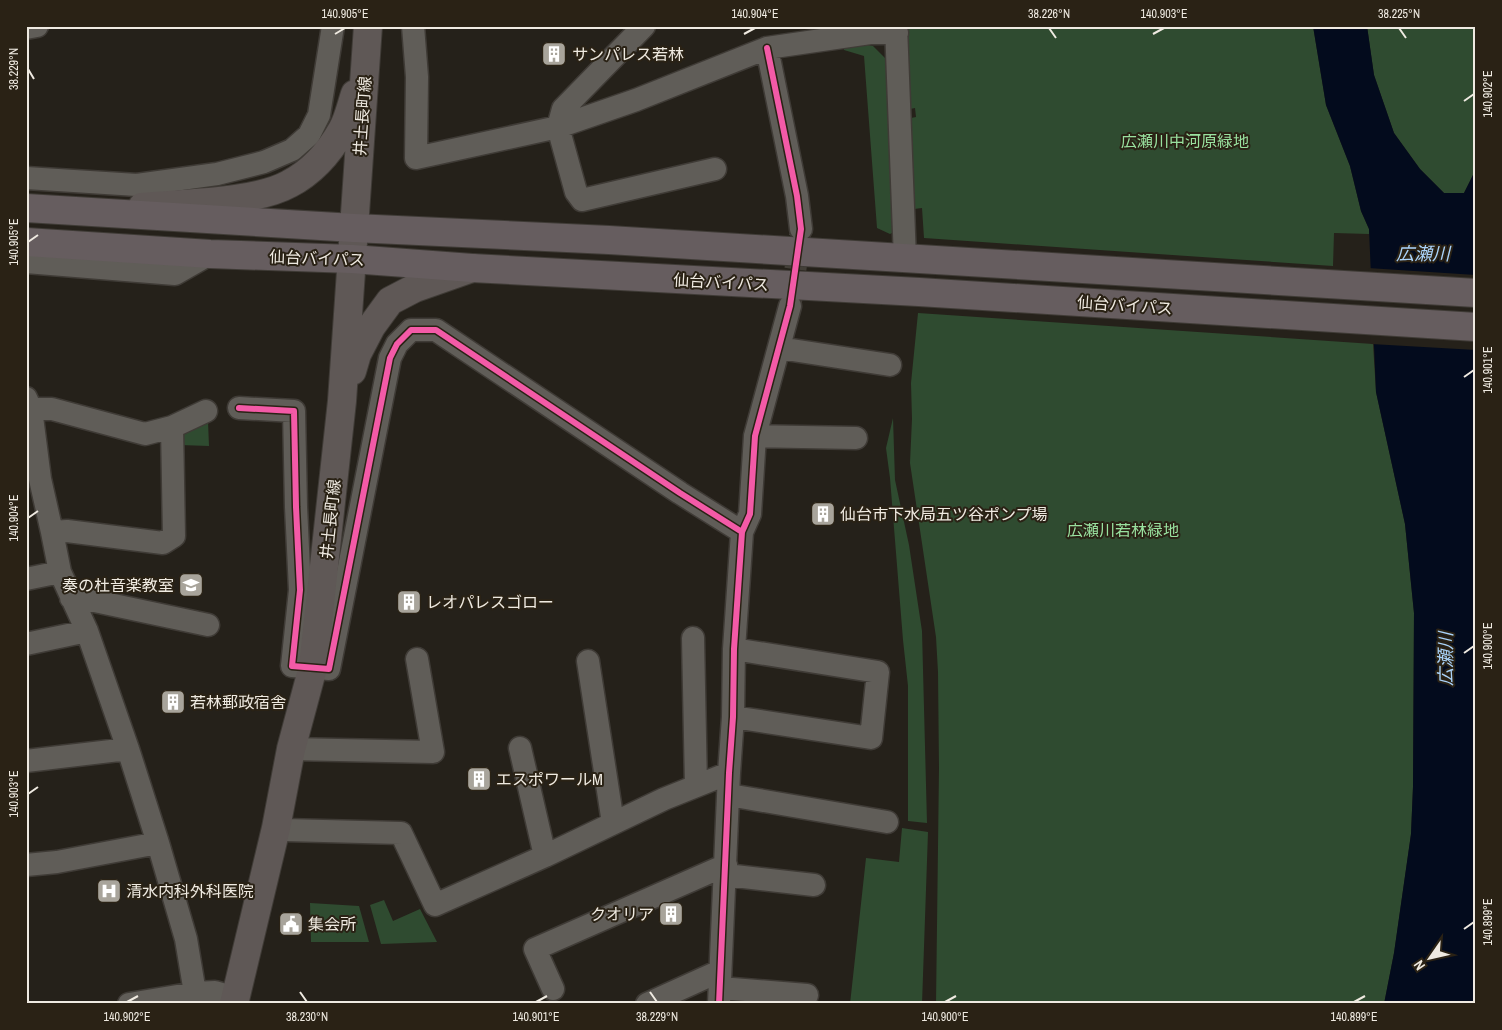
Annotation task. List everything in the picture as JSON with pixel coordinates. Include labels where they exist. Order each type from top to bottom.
[{"type":"highway","name":"仙台バイパス","points":[[26,208],[354,228],[609,240],[1476,293]]},
{"type":"highway","name":"仙台バイパス","points":[[26,242],[210,254],[352,259],[472,268],[920,292],[1476,327]]},
{"type":"main road","name":"井土長町線","points":[[235,1001],[276,828],[292,749],[313,667],[342,401],[368,26]]},
{"type":"main road","points":[[86,212],[257,195],[288,185],[323,158],[343,129],[365,67]]},
{"type":"main road","points":[[342,401],[357,354],[371,327],[390,301],[415,288],[472,268]]},
{"type":"street","points":[[26,28],[37,26]]},
{"type":"street","points":[[26,178],[137,184],[217,174],[264,162],[292,150],[308,135],[319,115],[333,26]]},
{"type":"street","points":[[412,26],[417,77],[416,158],[558,127],[636,100],[767,48],[896,30],[914,260]]},
{"type":"street","points":[[644,26],[562,109],[558,127],[576,192],[582,200],[715,169]]},
{"type":"street","points":[[767,48],[797,196],[801,229]]},
{"type":"street","points":[[26,262],[175,274],[210,254]]},
{"type":"street","points":[[720,987],[730,796],[729,773],[734,718],[734,649],[742,532],[750,514],[755,436],[790,306]]},
{"type":"street","points":[[239,408],[294,411],[300,590],[292,666],[329,669],[390,358],[397,344],[411,330],[436,330],[680,493],[742,532]]},
{"type":"street","points":[[779,348],[890,365]]},
{"type":"street","points":[[195,993],[186,939],[158,843],[87,631],[60,572],[52,532],[33,481],[28,405],[52,409],[145,434],[172,427],[206,411]]},
{"type":"street","points":[[52,532],[67,531],[163,543],[174,536],[172,427]]},
{"type":"street","points":[[755,436],[856,438]]},
{"type":"street","points":[[333,491],[363,495]]},
{"type":"street","points":[[26,579],[60,572]]},
{"type":"street","points":[[71,598],[90,600],[208,625]]},
{"type":"street","points":[[26,644],[87,631]]},
{"type":"street","points":[[693,638],[696,786]]},
{"type":"street","points":[[734,649],[878,672],[872,738],[734,718]]},
{"type":"street","points":[[292,749],[433,752],[417,659]]},
{"type":"street","points":[[588,661],[613,823]]},
{"type":"street","points":[[520,748],[545,856]]},
{"type":"street","points":[[26,761],[128,749]]},
{"type":"street","points":[[276,828],[285,830],[401,833],[435,905],[545,856],[664,799],[729,773]]},
{"type":"street","points":[[730,796],[886,822]]},
{"type":"street","points":[[26,865],[57,862],[158,843]]},
{"type":"street","points":[[553,988],[535,949],[726,870],[814,885]]},
{"type":"street","points":[[647,1004],[720,987],[807,995]]},
{"type":"street","points":[[130,1004],[195,993],[215,992],[235,1001]]},
{"type":"green space","name":"広瀬川中河原緑地","points":[[907,26],[1313,26],[1326,105],[1350,166],[1361,211],[1369,229],[1369,234],[1334,233],[1333,266],[924,238],[922,208],[914,209],[911,118],[916,117],[915,108],[910,109],[905,35]]},
{"type":"green space","points":[[1367,26],[1476,26],[1476,169],[1464,193],[1444,193],[1420,169],[1394,133],[1374,75]]},
{"type":"green space","points":[[853,42],[873,46],[891,64],[899,229],[890,234],[877,228],[864,56],[844,50],[844,43]]},
{"type":"green space","name":"広瀬川若林緑地","points":[[918,313],[1373,344],[1376,392],[1405,524],[1414,613],[1411,834],[1394,953],[1384,1004],[936,1004],[939,768],[938,672],[936,637],[910,463],[911,383]]},
{"type":"green space","points":[[893,418],[895,480],[909,545],[922,631],[927,823],[908,821],[908,686],[886,448]]},
{"type":"green space","points":[[208,421],[209,446],[180,445],[181,428]]},
{"type":"green space","points":[[902,828],[928,832],[922,1004],[850,1004],[866,858],[899,862]]},
{"type":"green space","points":[[384,900],[393,921],[420,909],[437,942],[381,944],[370,905]]},
{"type":"green space","points":[[310,903],[359,906],[369,942],[311,942]]},
{"type":"water","name":"広瀬川","points":[[1313,26],[1367,26],[1374,75],[1394,133],[1420,169],[1444,193],[1464,193],[1476,169],[1475,1004],[1384,1004],[1394,953],[1411,834],[1414,613],[1405,524],[1376,392],[1369,229],[1361,211],[1350,166],[1326,105]]},
{"type":"pier","points":[[1368,268],[1476,275],[1476,350],[1371,344]]},
{"type":"tunnel","points":[[791,302],[800,235]]},
{"type":"cycle path","points":[[719,1004],[733,717],[734,649],[742,532],[750,514],[755,436],[790,306],[801,229],[797,196],[767,48]]},
{"type":"cycle path","points":[[239,408],[294,411],[300,590],[292,666],[329,669],[390,358],[397,344],[411,330],[436,330],[680,493],[742,532]]},
{"type":"place","name":"サンパレス若林","points":[[554,54]]},
{"type":"place","name":"仙台市下水局五ツ谷ポンプ場","points":[[823,514]]},
{"type":"place","name":"奏の杜音楽教室","points":[[191,585]]},
{"type":"place","name":"レオパレスゴロー","points":[[409,602]]},
{"type":"place","name":"若林郵政宿舎","points":[[173,702]]},
{"type":"place","name":"エスポワールM","points":[[479,779]]},
{"type":"place","name":"清水内科外科医院","points":[[109,891]]},
{"type":"place","name":"クオリア","points":[[671,914]]},
{"type":"place","name":"集会所","points":[[291,924]]}]
